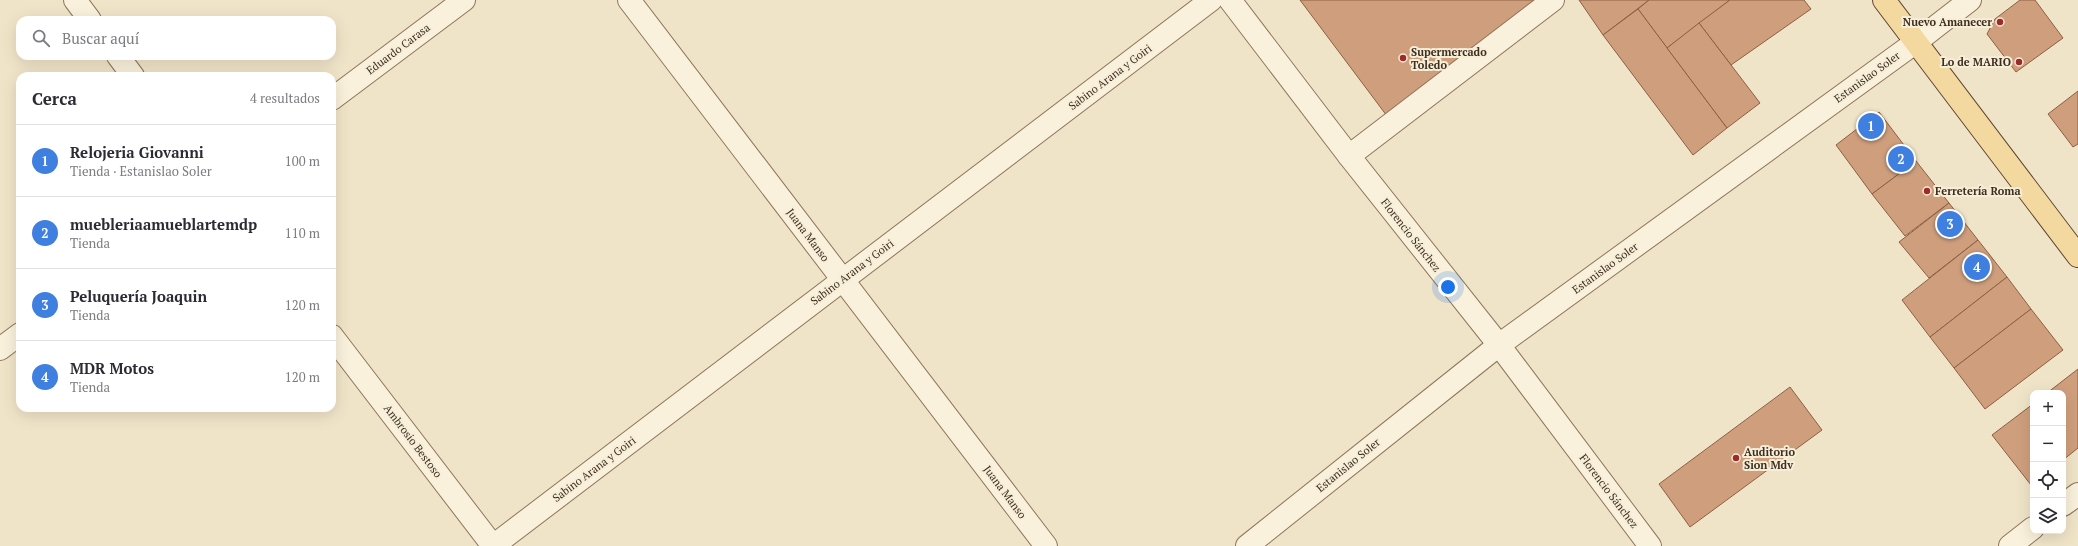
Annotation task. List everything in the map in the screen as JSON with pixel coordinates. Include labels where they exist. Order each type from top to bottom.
[{"type":"main road","points":[[1884,0],[2078,256]]},
{"type":"street","points":[[75,0],[87,16]]},
{"type":"street","name":"Eduardo Carasa","points":[[336,96],[464,0]]},
{"type":"street","name":"Juana Manso","points":[[629,0],[1046,546]]},
{"type":"street","name":"Sabino Arana y Goiri","points":[[493,546],[842,279],[1211,0]]},
{"type":"street","name":"Florencio Sánchez","points":[[1230,0],[1349,156],[1499,345],[1650,546]]},
{"type":"street","points":[[1349,156],[1552,0]]},
{"type":"street","name":"Estanislao Soler","points":[[1248,546],[1499,345],[1916,42],[1970,0]]},
{"type":"street","points":[[121,60],[130,72]]},
{"type":"street","points":[[0,349],[16,337]]},
{"type":"street","name":"Ambrosio Bestoso","points":[[336,341],[493,546]]},
{"type":"street","points":[[2066,503],[2078,494]]},
{"type":"street","points":[[2010,546],[2030,530]]},
{"type":"building","name":"Supermercado Toledo","points":[[1300,0],[1538,0],[1387,116]]},
{"type":"building","points":[[1579,0],[1649,0],[1603,35]]},
{"type":"building","points":[[1649,0],[1730,0],[1667,48],[1638,9]]},
{"type":"building","points":[[1730,0],[1804,0],[1811,9],[1731,65],[1699,23]]},
{"type":"building","points":[[2020,0],[2035,0],[2063,38],[2016,72],[1987,34],[1995,19]]},
{"type":"building","points":[[1638,9],[1727,128],[1693,155],[1603,35]]},
{"type":"building","points":[[1699,23],[1760,103],[1727,128],[1667,48]]},
{"type":"building","points":[[2078,91],[2078,144],[2073,147],[2048,114]]},
{"type":"building","points":[[1879,112],[1916,161],[1872,194],[1836,145]]},
{"type":"building","points":[[1916,161],[1949,203],[1905,236],[1872,194]]},
{"type":"building","points":[[1949,203],[1978,240],[1929,278],[1899,242]]},
{"type":"building","points":[[1978,240],[2007,277],[1930,337],[1902,300]]},
{"type":"building","points":[[2007,277],[2031,309],[1954,368],[1930,337]]},
{"type":"building","points":[[2031,309],[2063,350],[1985,409],[1954,368]]},
{"type":"building","points":[[2078,369],[2078,448],[2066,458],[2066,390],[2051,390]]},
{"type":"building","points":[[1790,387],[1822,430],[1690,527],[1659,484]]},
{"type":"building","points":[[2030,406],[2030,484],[1992,435]]},
{"type":"place","name":"Nuevo Amanecer","points":[[2000,22]]},
{"type":"place","name":"Supermercado Toledo","points":[[1403,58]]},
{"type":"place","name":"Lo de MARIO","points":[[2019,62]]},
{"type":"place","name":"Relojeria Giovanni","points":[[1871,126]]},
{"type":"place","name":"muebleriaamueblartemdp","points":[[1901,159]]},
{"type":"place","name":"Ferretería Roma","points":[[1927,191]]},
{"type":"place","name":"Peluquería Joaquin","points":[[1950,224]]},
{"type":"place","name":"MDR Motos","points":[[1977,267]]},
{"type":"place","name":"Auditorio Sion Mdv","points":[[1736,458]]}]
